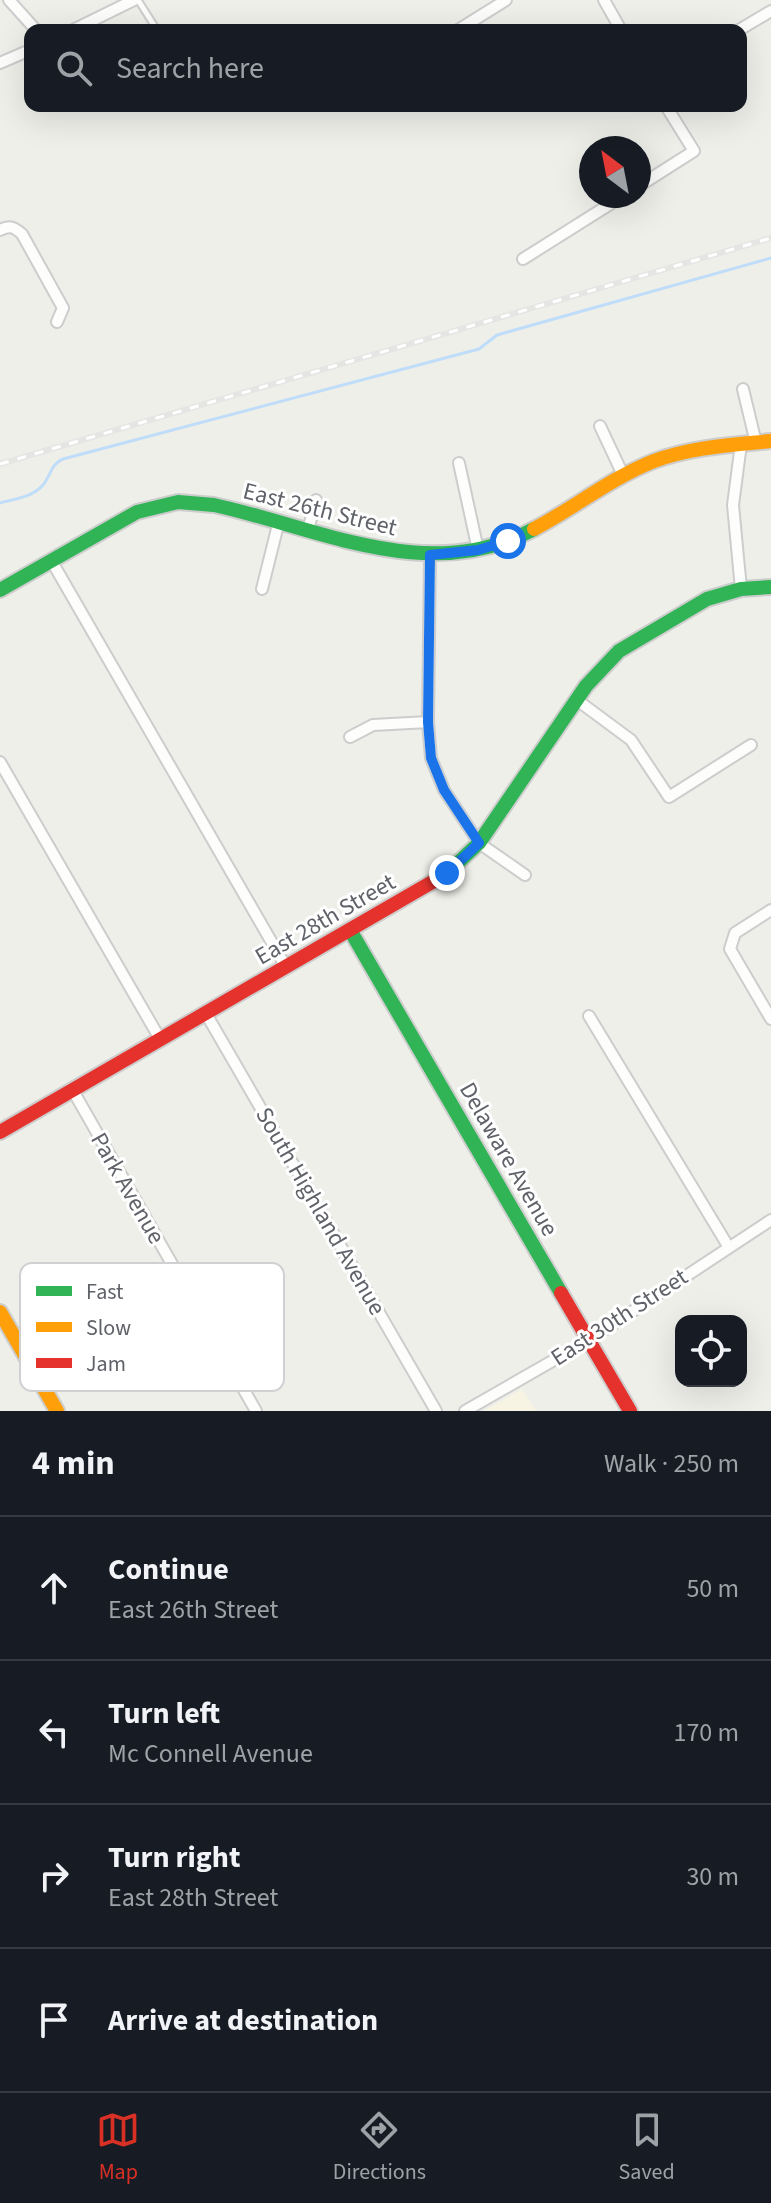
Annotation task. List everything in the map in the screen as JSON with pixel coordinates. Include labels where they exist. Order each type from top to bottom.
[{"type":"street","points":[[9,0],[31,24]]},
{"type":"street","points":[[86,24],[136,0]]},
{"type":"street","points":[[468,24],[506,0]]},
{"type":"street","points":[[604,0],[618,24]]},
{"type":"street","points":[[747,25],[771,11]]},
{"type":"street","points":[[0,63],[24,53]]},
{"type":"street","points":[[651,178],[694,151],[670,112]]},
{"type":"street","points":[[523,259],[604,208]]},
{"type":"street","points":[[0,230],[7,226],[15,227],[22,234],[63,308],[57,322]]},
{"type":"street","points":[[741,589],[733,505],[756,442],[743,389]]},
{"type":"street","points":[[600,426],[624,477]]},
{"type":"street","name":"East 26th Street","points":[[0,590],[125,517],[156,505],[201,502],[372,548],[430,555],[478,550],[538,528],[650,463],[677,453],[756,442]]},
{"type":"street","points":[[459,463],[478,550]]},
{"type":"street","points":[[308,530],[316,500]]},
{"type":"street","points":[[262,589],[279,521]]},
{"type":"street","points":[[430,555],[428,722],[431,758],[438,777],[479,843],[525,875]]},
{"type":"street","points":[[51,560],[286,967]]},
{"type":"street","name":"East 28th Street","points":[[0,1132],[447,873],[479,843],[600,669],[634,640],[707,599],[741,589],[771,587]]},
{"type":"street","points":[[577,700],[631,740],[669,797],[751,745]]},
{"type":"street","points":[[350,737],[373,725],[428,722]]},
{"type":"street","points":[[0,762],[160,1039]]},
{"type":"street","points":[[771,910],[735,933],[730,949],[771,1019]]},
{"type":"street","name":"Delaware Avenue","points":[[350,930],[630,1411]]},
{"type":"street","name":"South Highland Avenue","points":[[205,1012],[436,1411]]},
{"type":"street","points":[[589,1016],[728,1246]]},
{"type":"street","name":"Park Avenue","points":[[72,1089],[171,1263]]},
{"type":"street","name":"East 30th Street","points":[[465,1411],[589,1340],[771,1220]]},
{"type":"street","points":[[0,1312],[20,1347]]},
{"type":"street","points":[[45,1391],[57,1411]]},
{"type":"street","name":"Park Avenue","points":[[245,1391],[256,1411]]},
{"type":"lane","points":[[136,0],[153,24]]},
{"type":"shaded area","points":[[522,1389],[536,1411],[484,1411]]},
{"type":"waterway","points":[[0,503],[39,489],[63,459],[479,349],[497,335],[771,258]]},
{"type":"railway","points":[[0,464],[771,238]]},
{"type":"traffic: fast","points":[[0,590],[137,512],[178,502],[214,505],[334,538],[414,553],[454,553],[494,545],[534,529]]},
{"type":"traffic: fast","points":[[434,881],[479,843],[586,686],[619,651],[707,599],[741,589],[771,587]]},
{"type":"traffic: fast","points":[[350,930],[561,1293]]},
{"type":"traffic: slow","points":[[534,529],[654,461],[697,450],[771,441]]},
{"type":"traffic: slow","points":[[0,1312],[20,1347]]},
{"type":"traffic: slow","points":[[45,1391],[57,1411]]},
{"type":"traffic: jam","points":[[0,1132],[434,881]]},
{"type":"traffic: jam","points":[[561,1293],[630,1411]]},
{"type":"route","points":[[447,873],[479,843],[444,790],[431,758],[428,722],[430,555],[478,550],[508,541]]}]
